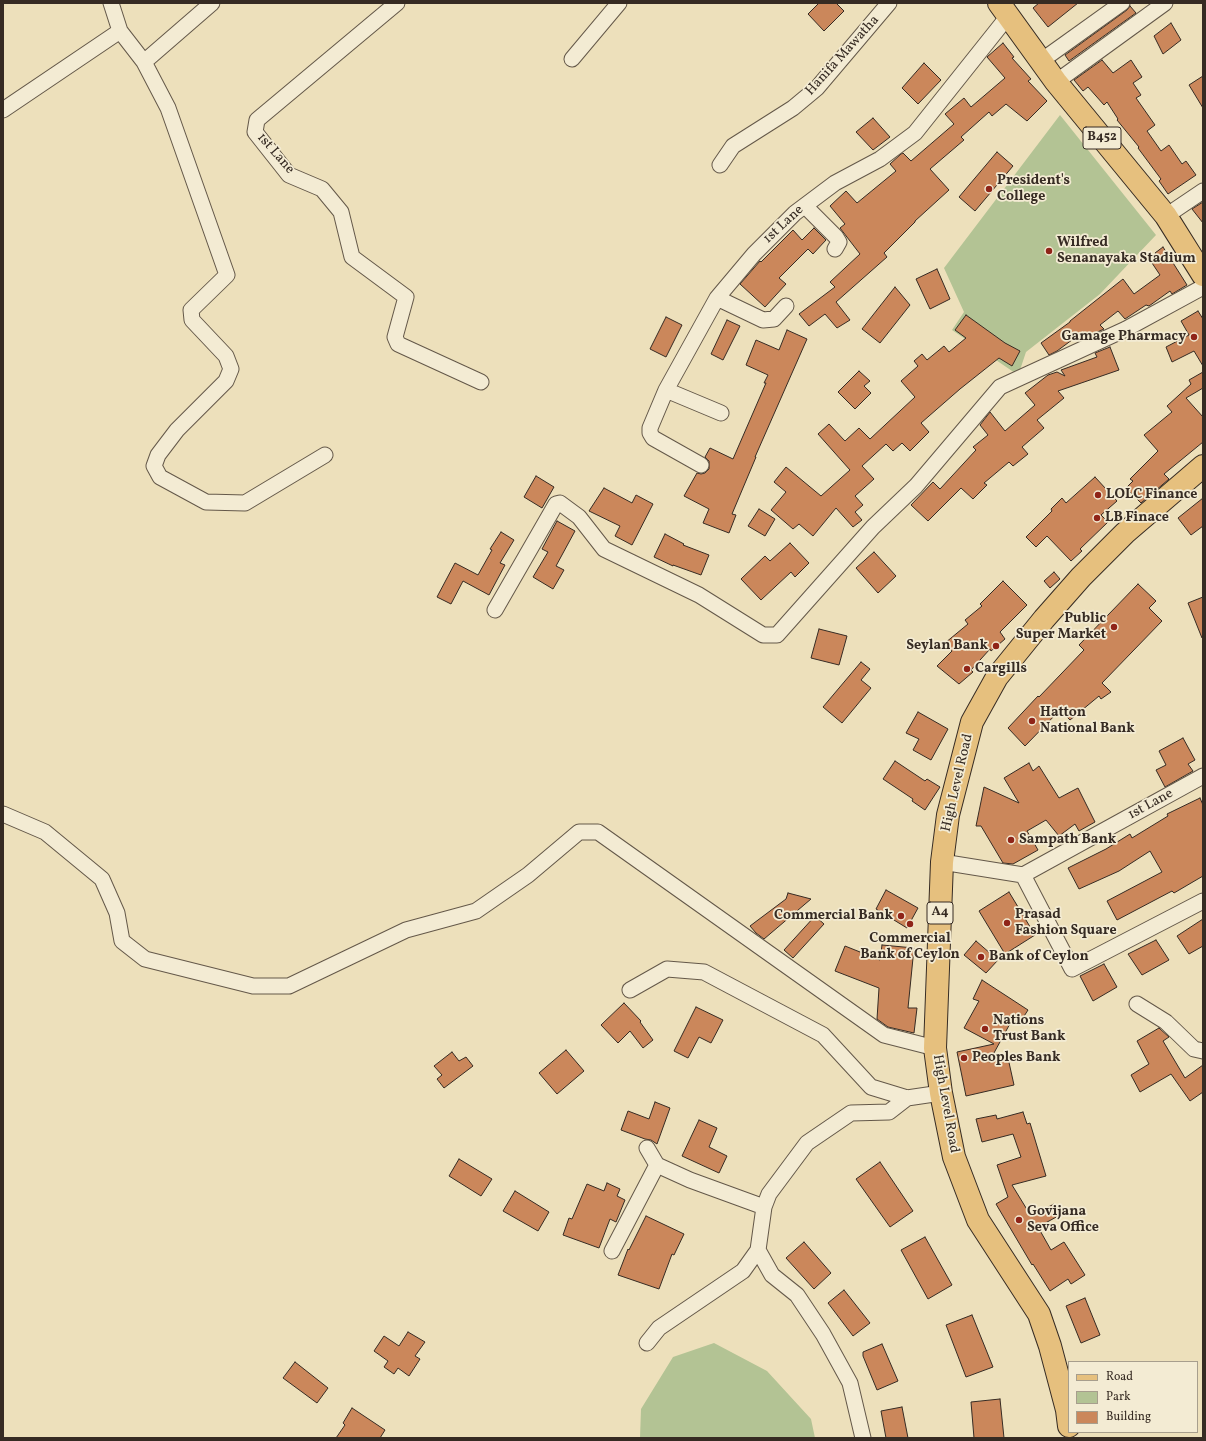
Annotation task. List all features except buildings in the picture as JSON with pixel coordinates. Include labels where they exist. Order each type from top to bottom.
[{"type":"main road","name":"B452","points":[[1004,9],[1056,82],[1166,216],[1203,275]]},
{"type":"main road","name":"High Level Road","points":[[1068,1418],[1056,1367],[1039,1314],[978,1220],[954,1157],[935,1048],[942,862],[948,815],[972,722],[997,677],[1080,577],[1125,533],[1203,466]]},
{"type":"street","points":[[111,3],[120,31],[144,62],[168,108],[227,275],[191,310],[192,320],[226,356],[231,368],[226,380],[177,430],[158,455],[154,466],[160,477],[206,502],[245,503],[325,455]]},
{"type":"street","points":[[144,62],[212,3]]},
{"type":"street","name":"1st Lane","points":[[397,3],[257,120],[255,132],[289,175],[322,189],[341,212],[352,257],[406,297],[395,337],[398,344],[481,382]]},
{"type":"street","points":[[572,59],[619,3]]},
{"type":"street","name":"Hanifa Mawatha","points":[[720,165],[733,146],[793,108],[817,88],[889,3]]},
{"type":"street","points":[[1041,60],[1122,3]]},
{"type":"street","points":[[1056,82],[1165,3]]},
{"type":"street","name":"1st Lane","points":[[701,464],[653,438],[650,433],[650,428],[666,390],[717,298],[754,254],[795,213],[835,183],[880,159],[915,133],[1004,9]]},
{"type":"street","points":[[3,110],[120,31]]},
{"type":"street","points":[[1166,216],[1203,190]]},
{"type":"street","points":[[805,206],[836,237],[839,242],[835,249]]},
{"type":"street","points":[[495,610],[556,504],[560,503],[579,517],[604,549],[699,594],[763,635],[777,636],[873,527],[916,486],[1000,387],[1126,329],[1203,287]]},
{"type":"street","points":[[717,298],[764,320],[774,319],[786,306]]},
{"type":"street","points":[[666,390],[721,413]]},
{"type":"street","name":"1st Lane","points":[[1023,875],[1203,776]]},
{"type":"street","points":[[3,814],[45,832],[102,879],[117,913],[122,941],[145,959],[253,986],[289,986],[406,930],[476,911],[528,875],[579,832],[598,832],[884,1035],[935,1048]]},
{"type":"street","points":[[942,862],[1023,875],[1072,970],[1203,901]]},
{"type":"street","points":[[630,990],[667,969],[704,972],[823,1036],[871,1087],[907,1098],[942,1093]]},
{"type":"street","points":[[1137,1004],[1166,1022],[1194,1048],[1203,1051]]},
{"type":"street","points":[[647,1343],[659,1328],[743,1271],[758,1250],[764,1207],[768,1194],[806,1143],[851,1113],[889,1112],[907,1098]]},
{"type":"street","points":[[648,1148],[657,1165],[690,1180],[764,1207]]},
{"type":"street","points":[[612,1251],[657,1165]]},
{"type":"street","points":[[758,1250],[772,1275],[797,1295],[823,1334],[850,1383],[863,1438]]},
{"type":"green space","name":"Wilfred Senanayaka Stadium","points":[[1060,115],[1156,235],[1100,294],[1026,352],[1020,370],[1015,373],[952,330],[964,312],[944,268]]},
{"type":"green space","points":[[714,1343],[767,1371],[811,1419],[815,1438],[640,1438],[641,1409],[673,1357]]},
{"type":"place","name":"President's College","points":[[989,189]]},
{"type":"place","name":"Wilfred Senanayaka Stadium","points":[[1049,251]]},
{"type":"place","name":"Gamage Pharmacy","points":[[1194,337]]},
{"type":"place","name":"LOLC Finance","points":[[1098,495]]},
{"type":"place","name":"LB Finace","points":[[1097,518]]},
{"type":"place","name":"Public Super Market","points":[[1114,627]]},
{"type":"place","name":"Seylan Bank","points":[[996,646]]},
{"type":"place","name":"Cargills","points":[[967,669]]},
{"type":"place","name":"Hatton National Bank","points":[[1032,721]]},
{"type":"place","name":"Sampath Bank","points":[[1011,840]]},
{"type":"place","name":"Commercial Bank","points":[[901,916]]},
{"type":"place","name":"Prasad Fashion Square","points":[[1007,923]]},
{"type":"place","name":"Commercial Bank of Ceylon","points":[[910,924]]},
{"type":"place","name":"Bank of Ceylon","points":[[981,957]]},
{"type":"place","name":"Nations Trust Bank","points":[[985,1029]]},
{"type":"place","name":"Peoples Bank","points":[[964,1058]]},
{"type":"place","name":"Govijana Seva Office","points":[[1019,1220]]}]
